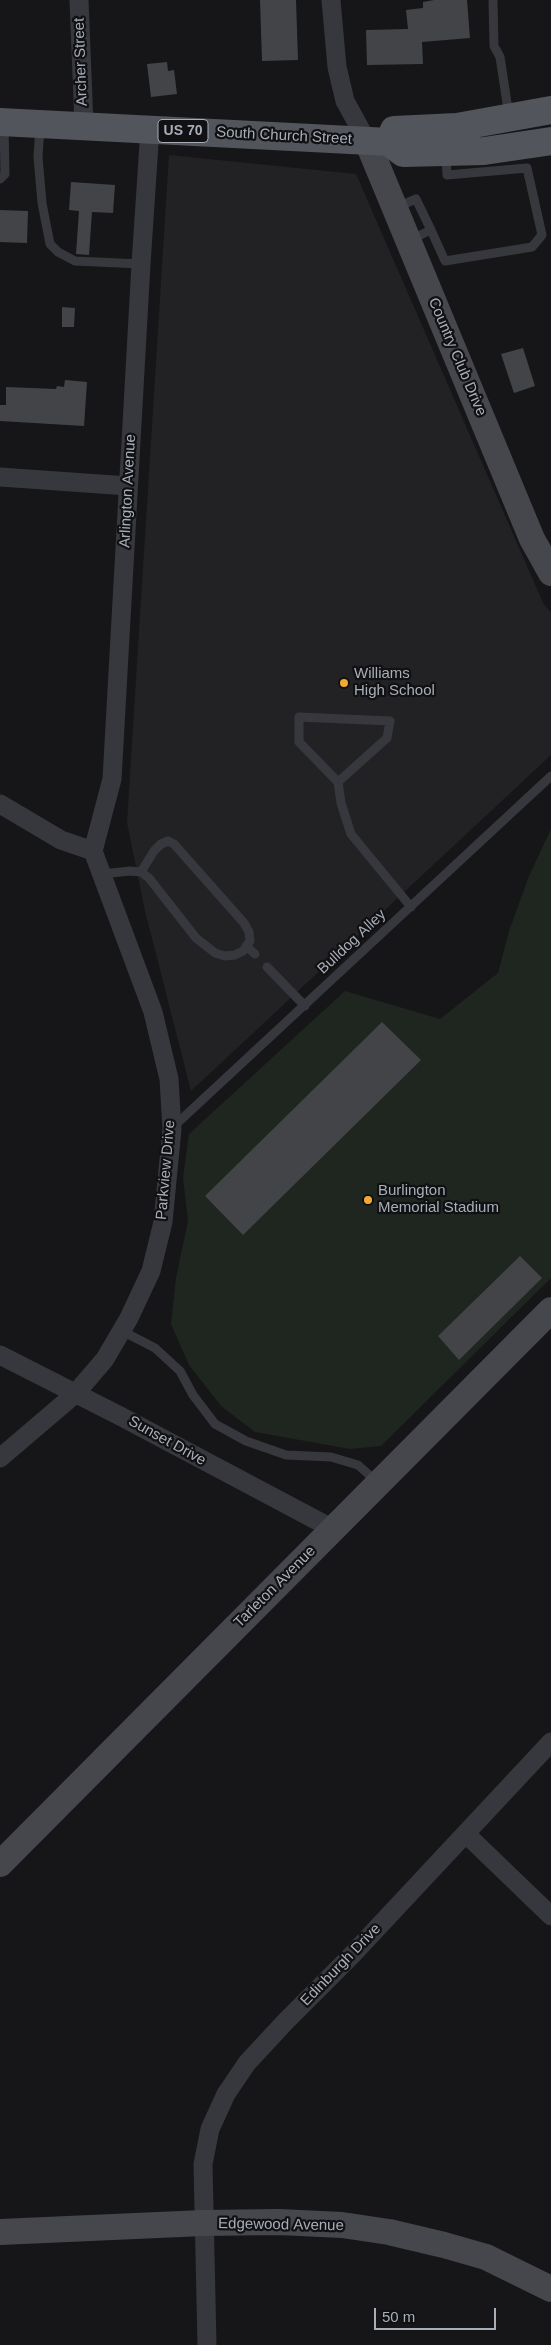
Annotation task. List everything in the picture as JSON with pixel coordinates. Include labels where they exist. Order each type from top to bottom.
[{"type":"main road","points":[[378,142],[394,130],[457,127],[551,110]]},
{"type":"main road","name":"South Church Street","points":[[2,122],[378,142],[403,153],[524,155]]},
{"type":"street","name":"Archer Street","points":[[78,0],[84,125]]},
{"type":"street","points":[[331,0],[337,67],[345,101],[378,142]]},
{"type":"street","name":"Arlington Avenue","points":[[93,851],[112,779],[150,129]]},
{"type":"street","name":"Country Club Drive","points":[[378,142],[395,208],[420,235],[532,539],[550,568]]},
{"type":"street","points":[[0,478],[128,486]]},
{"type":"street","points":[[0,804],[61,840],[93,851]]},
{"type":"street","name":"Parkview Drive","points":[[0,1458],[75,1394],[105,1359],[122,1331],[151,1271],[163,1222],[172,1128],[168,1079],[153,1012],[93,851]]},
{"type":"street","name":"Tarleton Avenue","points":[[0,1864],[551,1310]]},
{"type":"street","name":"Sunset Drive","points":[[0,1355],[122,1416],[333,1529]]},
{"type":"street","name":"Edinburgh Drive","points":[[207,2345],[203,2164],[210,2129],[226,2094],[248,2063],[286,2021],[351,1956],[551,1742]]},
{"type":"street","points":[[466,1834],[551,1916]]},
{"type":"street","name":"Edgewood Avenue","points":[[0,2232],[204,2223],[288,2222],[342,2225],[389,2232],[444,2244],[486,2257],[551,2289]]},
{"type":"lane","points":[[493,0],[494,46],[500,58],[509,118]]},
{"type":"lane","points":[[0,179],[6,174],[2,122]]},
{"type":"lane","points":[[40,123],[38,157],[42,203],[50,244],[58,252],[75,261],[141,264]]},
{"type":"lane","points":[[433,266],[532,247],[542,235],[524,155]]},
{"type":"lane","points":[[338,782],[386,738],[390,721],[299,717],[299,742],[338,782],[341,803],[351,834],[411,906]]},
{"type":"lane","name":"Bulldog Alley","points":[[172,1128],[551,776]]},
{"type":"lane","points":[[102,874],[141,872],[161,890],[196,938],[215,953],[225,956],[235,955],[250,941],[249,932],[244,924],[174,844],[168,841],[162,844],[154,852],[141,872]]},
{"type":"lane","points":[[246,946],[255,954]]},
{"type":"lane","points":[[266,967],[305,1006]]},
{"type":"lane","points":[[122,1331],[155,1348],[180,1371],[193,1394],[215,1424],[246,1441],[286,1455],[331,1457],[358,1465],[378,1483]]},
{"type":"shaded area","name":"Williams High School","points":[[169,155],[356,174],[544,605],[551,612],[551,755],[191,1091],[145,911],[127,823]]},
{"type":"shaded area","name":"Burlington Memorial Stadium","points":[[551,829],[551,1278],[381,1446],[350,1449],[255,1432],[221,1406],[189,1365],[171,1324],[176,1278],[188,1221],[183,1178],[189,1134],[345,991],[440,1019],[498,973],[509,931],[529,876]]},
{"type":"building","points":[[260,0],[296,0],[298,60],[262,61]]},
{"type":"building","points":[[467,0],[470,38],[422,42],[423,64],[367,65],[366,30],[408,29],[406,10],[423,8],[423,2]]},
{"type":"building","points":[[167,62],[168,71],[174,70],[177,94],[151,97],[147,64]]},
{"type":"building","points":[[71,182],[115,185],[113,213],[92,212],[89,255],[76,254],[79,211],[69,210]]},
{"type":"building","points":[[0,210],[28,211],[27,243],[0,242]]},
{"type":"building","points":[[62,307],[75,308],[74,327],[62,327]]},
{"type":"building","points":[[523,348],[535,386],[514,393],[501,354]]},
{"type":"building","points":[[65,380],[87,382],[84,426],[0,421],[0,405],[6,405],[6,387],[56,389],[57,386],[64,387]]},
{"type":"building","points":[[382,1022],[421,1060],[243,1235],[205,1196]]},
{"type":"building","points":[[520,1256],[542,1278],[459,1360],[438,1336]]},
{"type":"place","name":"Williams High School","points":[[344,683]]},
{"type":"place","name":"Burlington Memorial Stadium","points":[[368,1200]]}]
